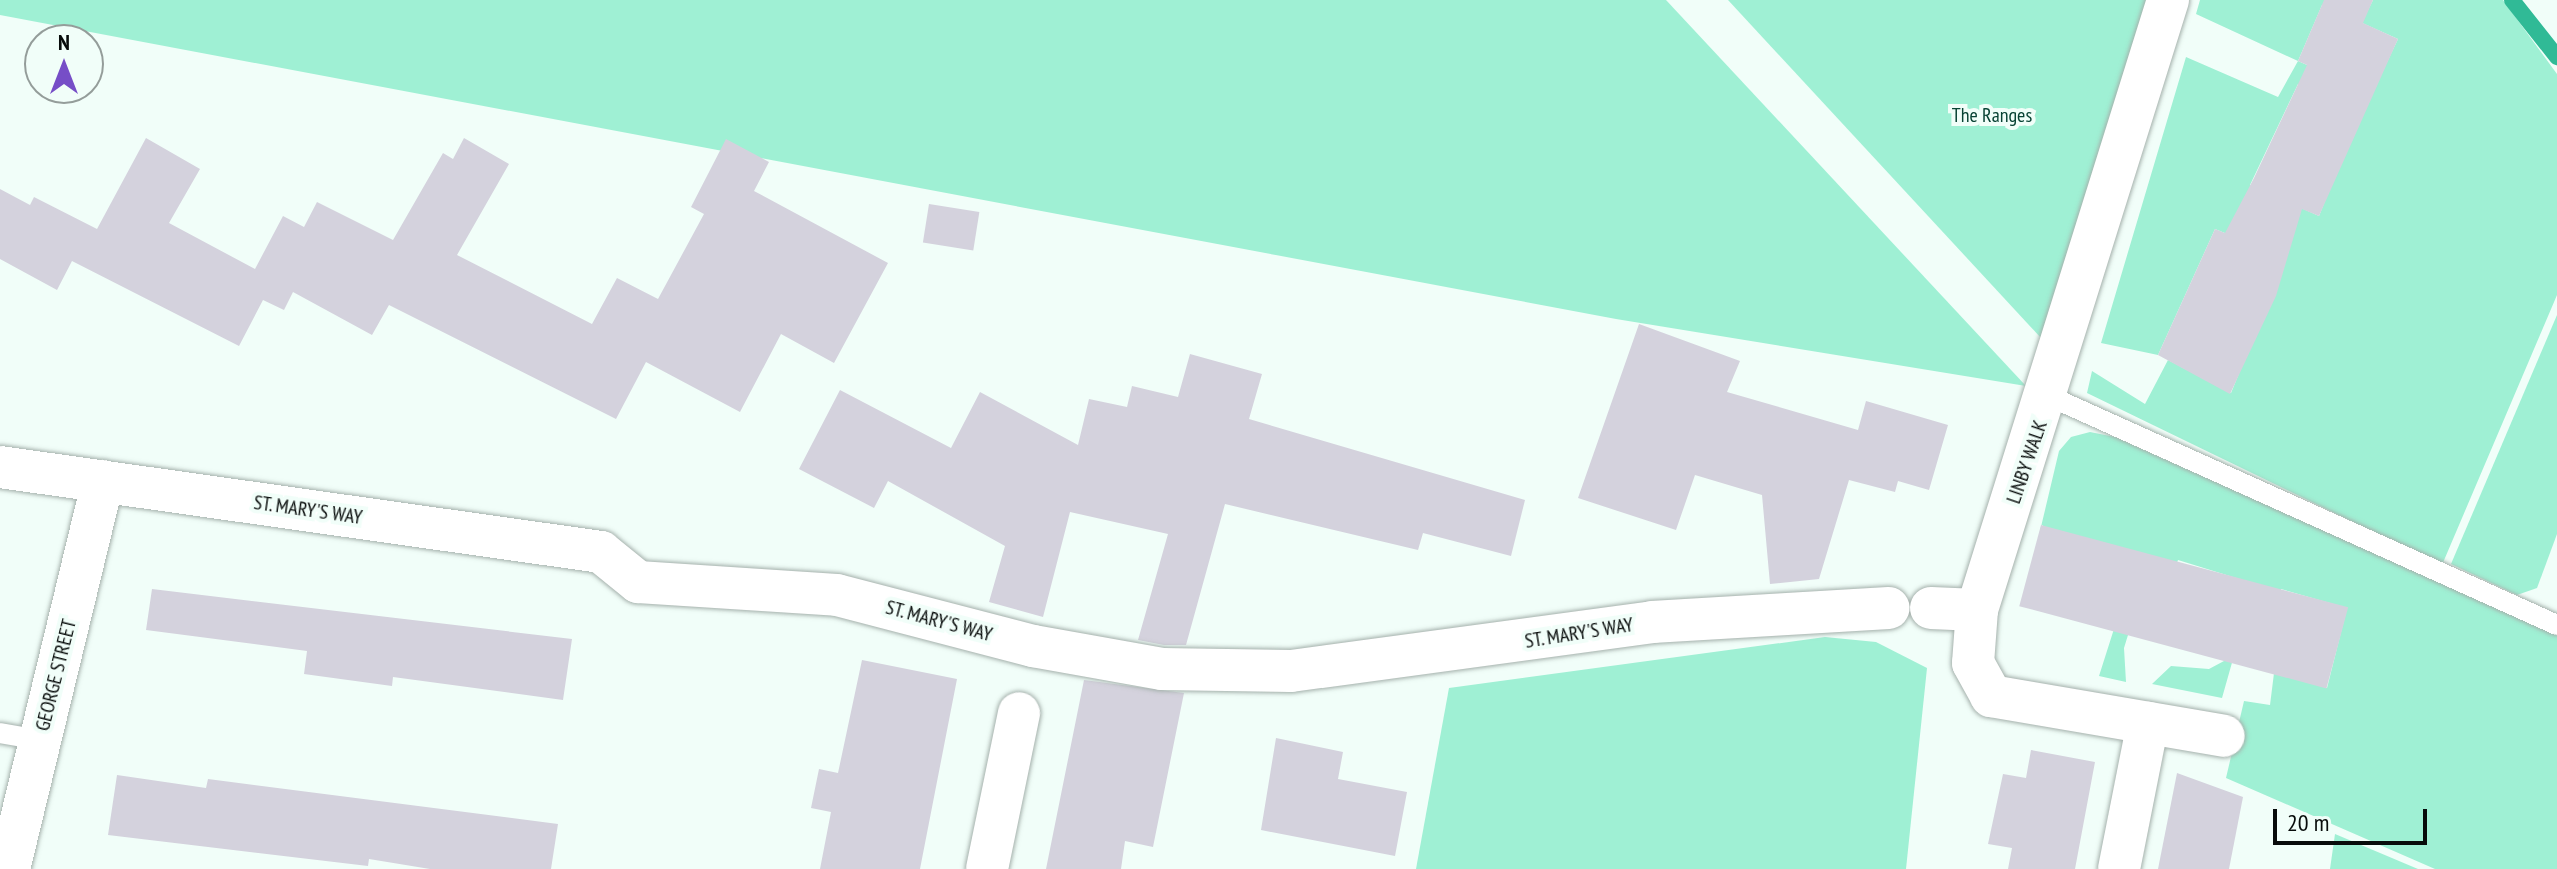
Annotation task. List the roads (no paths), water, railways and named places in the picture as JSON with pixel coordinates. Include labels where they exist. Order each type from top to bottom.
[{"type":"street","name":"LINBY WALK","points":[[2168,0],[2049,396],[1977,610],[1973,663],[1991,696],[2224,736]]},
{"type":"street","name":"ST. MARY'S WAY","points":[[0,467],[601,552],[638,582],[837,595],[1033,646],[1162,669],[1291,671],[1652,622],[1889,608]]},
{"type":"street","name":"GEORGE STREET","points":[[9,869],[20,737],[103,481]]},
{"type":"street","points":[[1931,608],[1977,610]]},
{"type":"street","points":[[987,869],[1019,713]]},
{"type":"street","points":[[2119,869],[2148,723]]},
{"type":"lane","points":[[2049,396],[2557,625]]},
{"type":"waterway","points":[[2512,0],[2557,57]]},
{"type":"park label","name":"The Ranges","points":[[1992,115]]}]
